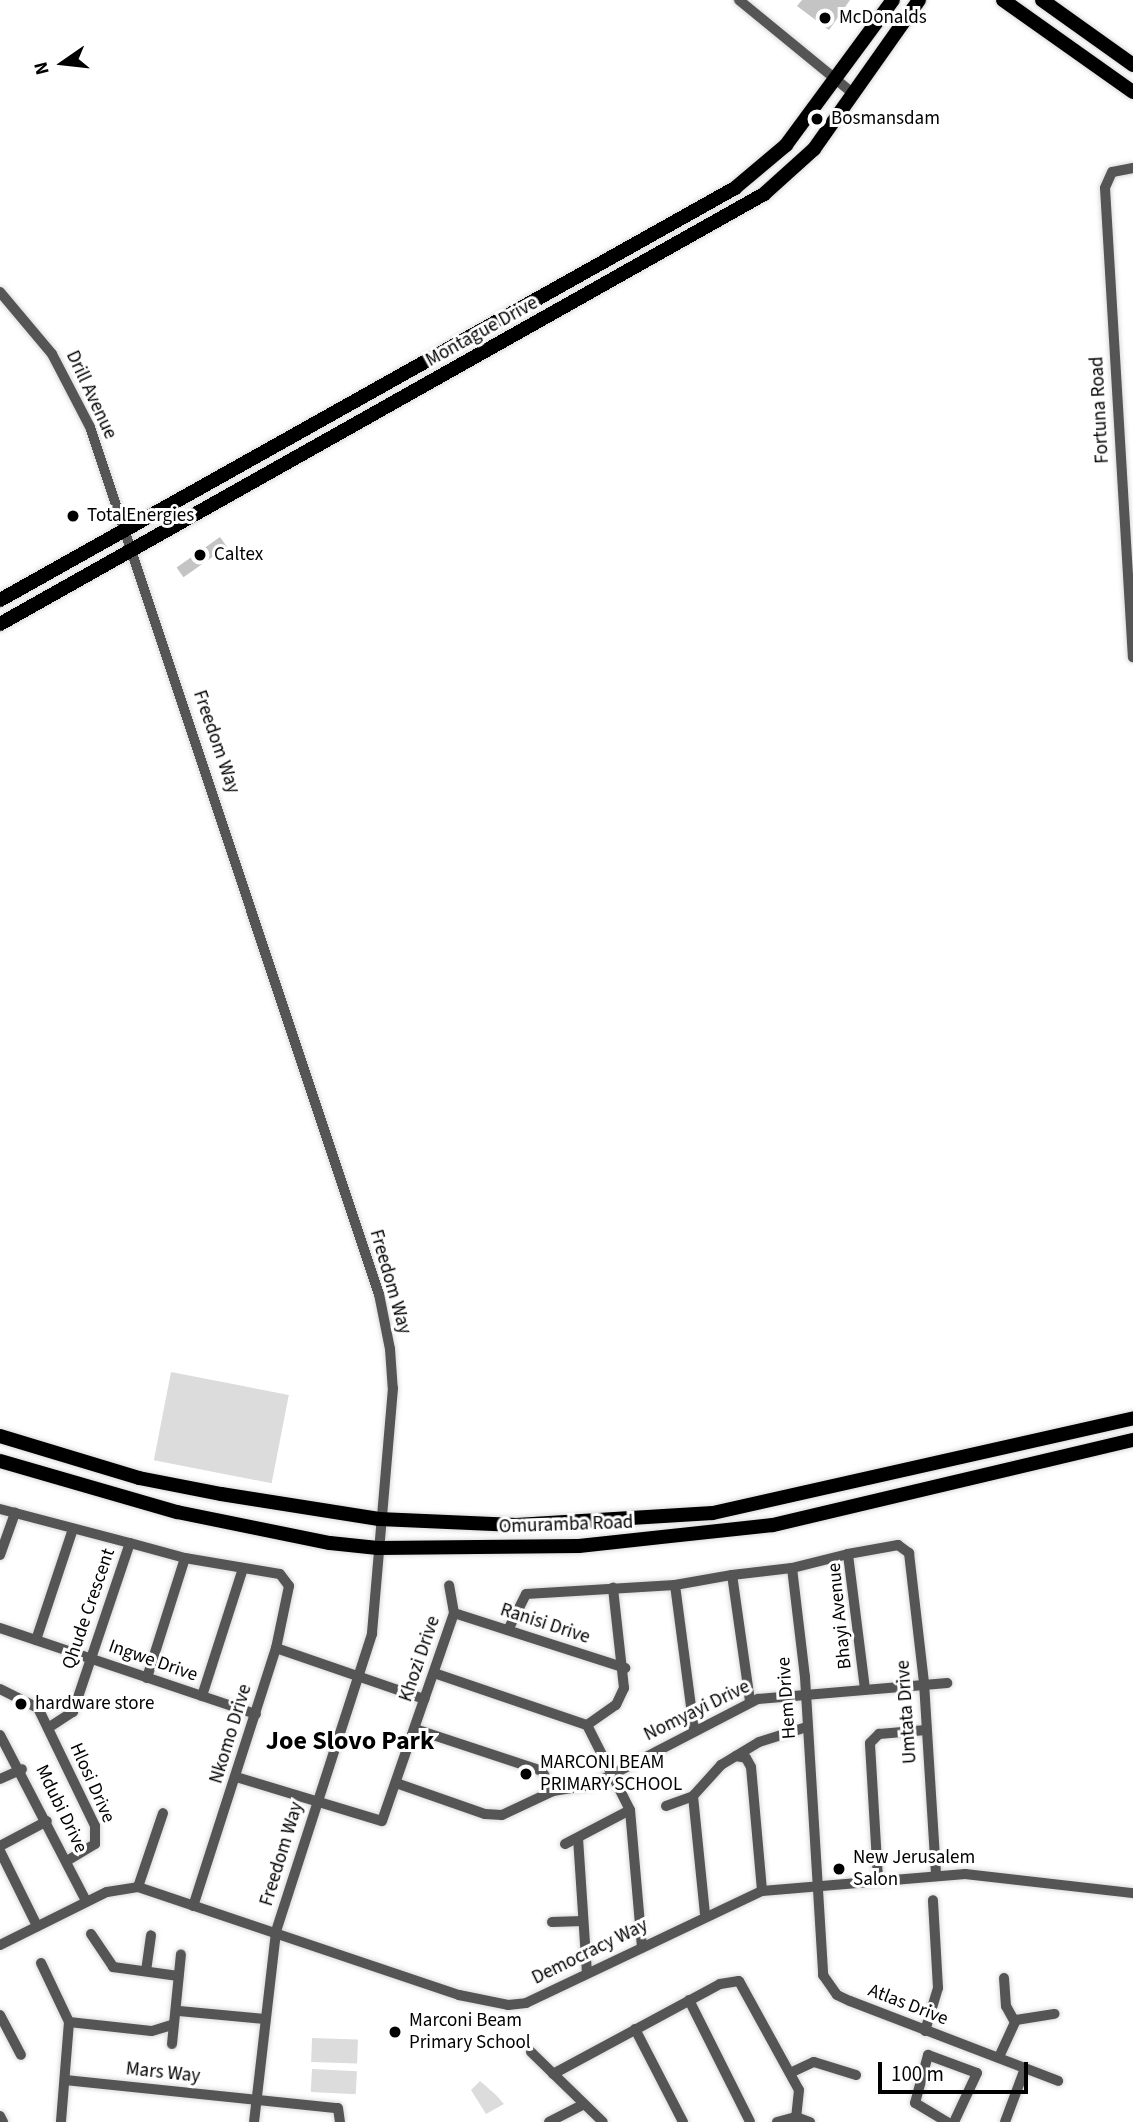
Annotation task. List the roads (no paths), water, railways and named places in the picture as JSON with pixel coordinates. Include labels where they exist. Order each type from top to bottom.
[{"type":"main road","points":[[877,25],[885,0]]},
{"type":"main road","name":"Montague Drive","points":[[0,600],[735,188],[775,157],[877,25],[893,0]]},
{"type":"main road","name":"Montague Drive","points":[[0,624],[131,555],[764,194],[796,169],[854,94],[919,0]]},
{"type":"main road","points":[[1003,0],[1133,92]]},
{"type":"main road","points":[[1018,0],[1057,36]]},
{"type":"main road","points":[[1042,0],[1133,65]]},
{"type":"main road","name":"Omuramba Road","points":[[0,1436],[139,1478],[379,1519],[516,1525],[713,1513],[1133,1418]]},
{"type":"main road","name":"Omuramba Road","points":[[0,1461],[177,1512],[378,1548],[579,1546],[715,1533],[899,1496],[1133,1440]]},
{"type":"street","points":[[738,0],[854,94]]},
{"type":"street","name":"Fortuna Road","points":[[1127,169],[1112,172],[1105,188],[1130,563],[1133,657]]},
{"type":"street","name":"Drill Avenue","points":[[0,292],[46,345],[77,398],[131,555]]},
{"type":"street","name":"Freedom Way","points":[[131,555],[383,1308],[393,1388],[379,1519],[372,1633],[362,1674],[317,1802],[276,1932],[254,2122]]},
{"type":"street","points":[[0,1509],[130,1543]]},
{"type":"street","points":[[0,1555],[15,1513]]},
{"type":"street","points":[[36,1640],[73,1530]]},
{"type":"street","name":"Qhude Crescent","points":[[48,1728],[73,1712],[130,1543],[185,1558],[280,1574]]},
{"type":"street","name":"Bhayi Avenue","points":[[865,1689],[848,1554],[904,1546]]},
{"type":"street","name":"Umtata Drive","points":[[904,1546],[924,1683],[936,1876]]},
{"type":"street","points":[[508,1630],[526,1594],[675,1585],[792,1568],[848,1554]]},
{"type":"street","points":[[147,1678],[185,1558]]},
{"type":"street","points":[[202,1696],[243,1568]]},
{"type":"street","name":"Hem Drive","points":[[792,1568],[805,1693],[816,1884]]},
{"type":"street","name":"Nkomo Drive","points":[[193,1906],[276,1648],[289,1586],[280,1574]]},
{"type":"street","points":[[732,1575],[750,1701]]},
{"type":"street","name":"Khozi Drive","points":[[317,1802],[381,1822],[454,1613],[449,1585]]},
{"type":"street","points":[[675,1585],[694,1729]]},
{"type":"street","points":[[587,1725],[616,1705],[625,1668],[613,1588]]},
{"type":"street","name":"Ranisi Drive","points":[[454,1613],[625,1668]]},
{"type":"street","name":"Ingwe Drive","points":[[0,1628],[256,1714]]},
{"type":"street","points":[[276,1648],[362,1674],[424,1699]]},
{"type":"street","points":[[434,1673],[587,1725],[630,1810],[642,1947]]},
{"type":"street","name":"Nomyayi Drive","points":[[396,1783],[495,1816],[553,1791],[592,1785],[750,1701],[805,1693],[947,1683]]},
{"type":"street","name":"Hlosi Drive","points":[[0,1689],[34,1702],[98,1834],[95,1844],[67,1861]]},
{"type":"street","points":[[666,1807],[693,1796],[736,1756],[772,1736],[807,1727]]},
{"type":"street","points":[[415,1729],[542,1771],[553,1791]]},
{"type":"street","points":[[877,1879],[870,1743],[880,1734],[926,1730]]},
{"type":"street","name":"Mdubi Drive","points":[[0,1735],[22,1769],[86,1902]]},
{"type":"street","points":[[736,1756],[746,1758],[751,1767],[762,1891]]},
{"type":"street","points":[[0,1779],[22,1769]]},
{"type":"street","points":[[236,1777],[317,1802]]},
{"type":"street","points":[[693,1796],[705,1915]]},
{"type":"street","points":[[565,1844],[630,1810]]},
{"type":"street","points":[[0,1945],[114,1889],[138,1887],[163,1814]]},
{"type":"street","points":[[37,1926],[0,1849],[47,1821]]},
{"type":"street","points":[[578,1838],[587,1973]]},
{"type":"street","name":"Democracy Way","points":[[138,1887],[493,2004],[526,2004],[705,1915],[762,1891],[816,1884],[965,1874],[1133,1892]]},
{"type":"street","name":"Atlas Drive","points":[[816,1884],[820,1958],[829,1986],[843,1998],[999,2057],[1024,2071],[1058,2081]]},
{"type":"street","points":[[925,2031],[938,1988],[933,1899]]},
{"type":"street","points":[[552,1922],[583,1921]]},
{"type":"street","points":[[91,1934],[113,1967],[178,1976]]},
{"type":"street","points":[[146,1971],[152,1935]]},
{"type":"street","points":[[172,2044],[172,2025],[179,2011],[178,1976],[181,1954]]},
{"type":"street","points":[[41,1963],[69,2022],[61,2122]]},
{"type":"street","points":[[1004,1978],[1006,2006],[1015,2022]]},
{"type":"street","points":[[553,2074],[727,1982],[744,1984],[800,2095],[796,2117]]},
{"type":"street","points":[[689,2000],[750,2122]]},
{"type":"street","points":[[179,2011],[265,2019]]},
{"type":"street","points":[[1015,2022],[1055,2014]]},
{"type":"street","points":[[0,2015],[20,2055]]},
{"type":"street","points":[[69,2022],[152,2031],[172,2025]]},
{"type":"street","points":[[999,2057],[1015,2022]]},
{"type":"street","points":[[635,2029],[683,2122]]},
{"type":"street","points":[[531,2052],[603,2122]]},
{"type":"street","points":[[947,2122],[915,2103],[929,2055],[978,2076],[954,2122]]},
{"type":"street","points":[[790,2073],[814,2062],[856,2075]]},
{"type":"street","points":[[1005,2122],[1024,2071]]},
{"type":"street","name":"Mars Way","points":[[65,2080],[338,2108],[340,2122]]},
{"type":"street","points":[[549,2122],[584,2104]]},
{"type":"street","points":[[0,2116],[3,2122]]},
{"type":"street","points":[[777,2122],[796,2117],[810,2122]]},
{"type":"place","name":"McDonalds","points":[[825,18]]},
{"type":"place","name":"Bosmansdam","points":[[817,119]]},
{"type":"place","name":"TotalEnergies","points":[[73,516]]},
{"type":"place","name":"Caltex","points":[[200,555]]},
{"type":"place","name":"hardware store","points":[[21,1704]]},
{"type":"place","name":"MARCONI BEAM PRIMARY SCHOOL","points":[[526,1774]]},
{"type":"place","name":"New Jerusalem Salon","points":[[839,1869]]},
{"type":"place","name":"Marconi Beam Primary School","points":[[395,2032]]},
{"type":"district","name":"Joe Slovo Park","points":[[350,1741]]}]
